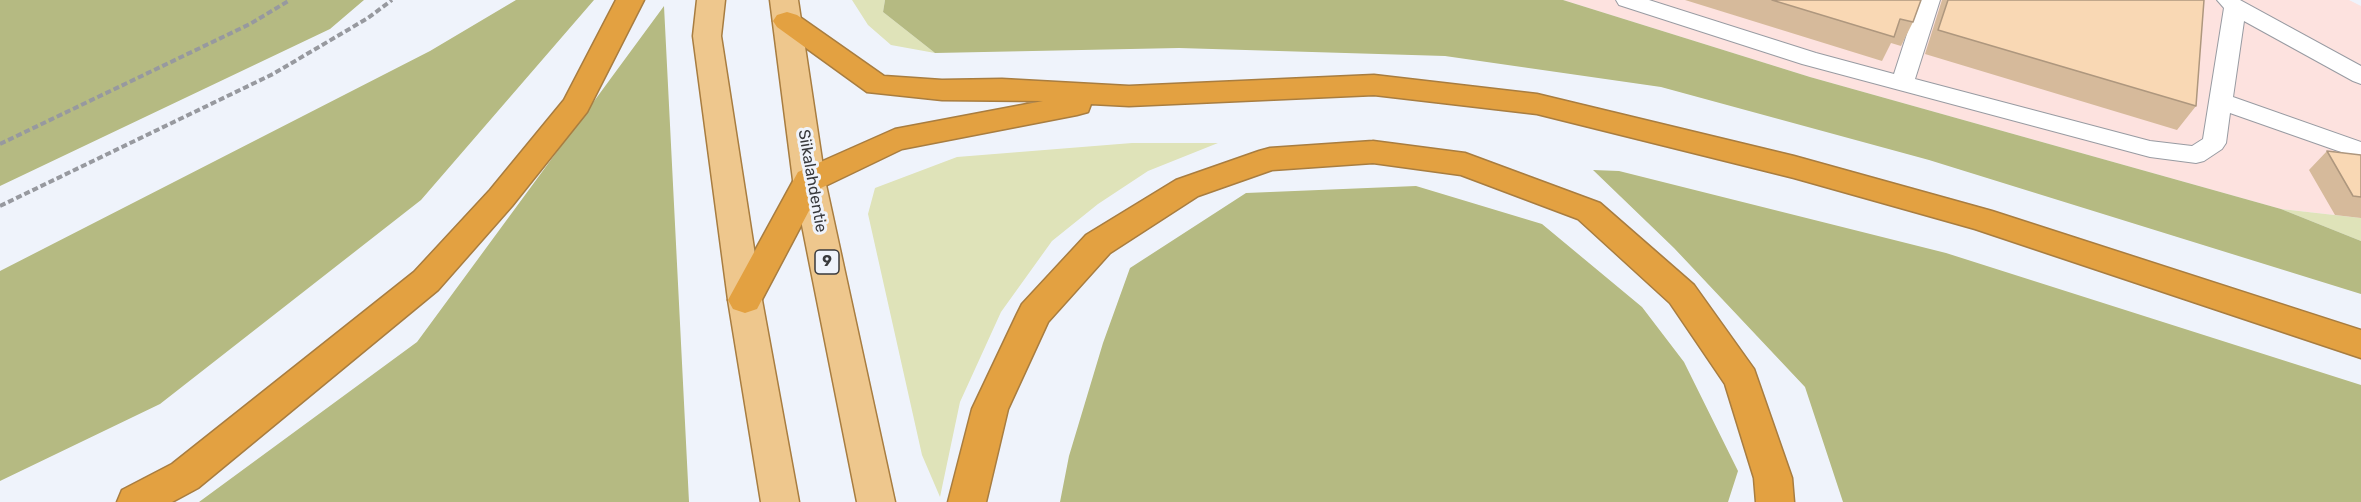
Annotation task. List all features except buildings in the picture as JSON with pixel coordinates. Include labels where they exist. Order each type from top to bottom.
[{"type":"highway","points":[[136,502],[184,476],[426,281],[501,198],[576,105],[630,0]]},
{"type":"highway","points":[[785,11],[877,85],[942,90],[1002,89],[1129,96],[1374,85],[1537,104],[1794,167],[1981,219],[2361,344]]},
{"type":"highway","points":[[745,300],[809,180],[895,140],[1129,96]]},
{"type":"highway","points":[[967,502],[990,409],[1034,314],[1098,244],[1187,188],[1270,159],[1373,153],[1465,164],[1588,211],[1682,294],[1741,379],[1773,478],[1775,502]]},
{"type":"main road","points":[[711,0],[707,36],[745,300],[780,502]]},
{"type":"main road","name":"Siikalahdentie","points":[[785,11],[809,180],[876,502]]},
{"type":"lane","points":[[1627,0],[1810,59],[2150,149],[2196,155],[2214,143],[2232,3],[2361,76]]},
{"type":"lane","points":[[1902,83],[1929,0]]},
{"type":"lane","points":[[2220,101],[2361,151]]},
{"type":"path","points":[[0,144],[250,24],[290,0]]},
{"type":"path","points":[[0,207],[273,74],[368,18],[392,0]]},
{"type":"shaded area","points":[[1563,0],[2349,0],[2361,6],[2361,218],[2281,209],[1810,77]]},
{"type":"green space","points":[[0,0],[364,0],[330,29],[0,186]]},
{"type":"green space","points":[[516,0],[594,0],[421,200],[160,404],[0,481],[0,271],[430,51]]},
{"type":"green space","points":[[852,0],[885,0],[883,12],[935,53],[891,45],[868,25]]},
{"type":"green space","points":[[885,0],[1563,0],[1810,77],[2281,209],[2361,241],[2361,294],[1929,160],[1661,87],[1445,56],[1179,48],[935,53],[883,12]]},
{"type":"green space","points":[[664,6],[689,502],[199,502],[417,342]]},
{"type":"green space","points":[[1132,143],[1218,143],[1148,171],[1098,204],[1052,241],[1001,312],[960,402],[940,497],[922,455],[868,214],[875,188],[957,157]]},
{"type":"green space","points":[[1593,170],[1619,171],[1946,253],[2361,385],[2361,502],[1843,502],[1805,387],[1674,248]]},
{"type":"green space","points":[[1416,186],[1542,224],[1642,307],[1684,362],[1738,471],[1728,502],[1060,502],[1069,456],[1103,343],[1130,268],[1246,193]]},
{"type":"green space","points":[[2281,209],[2361,218],[2361,241]]}]
